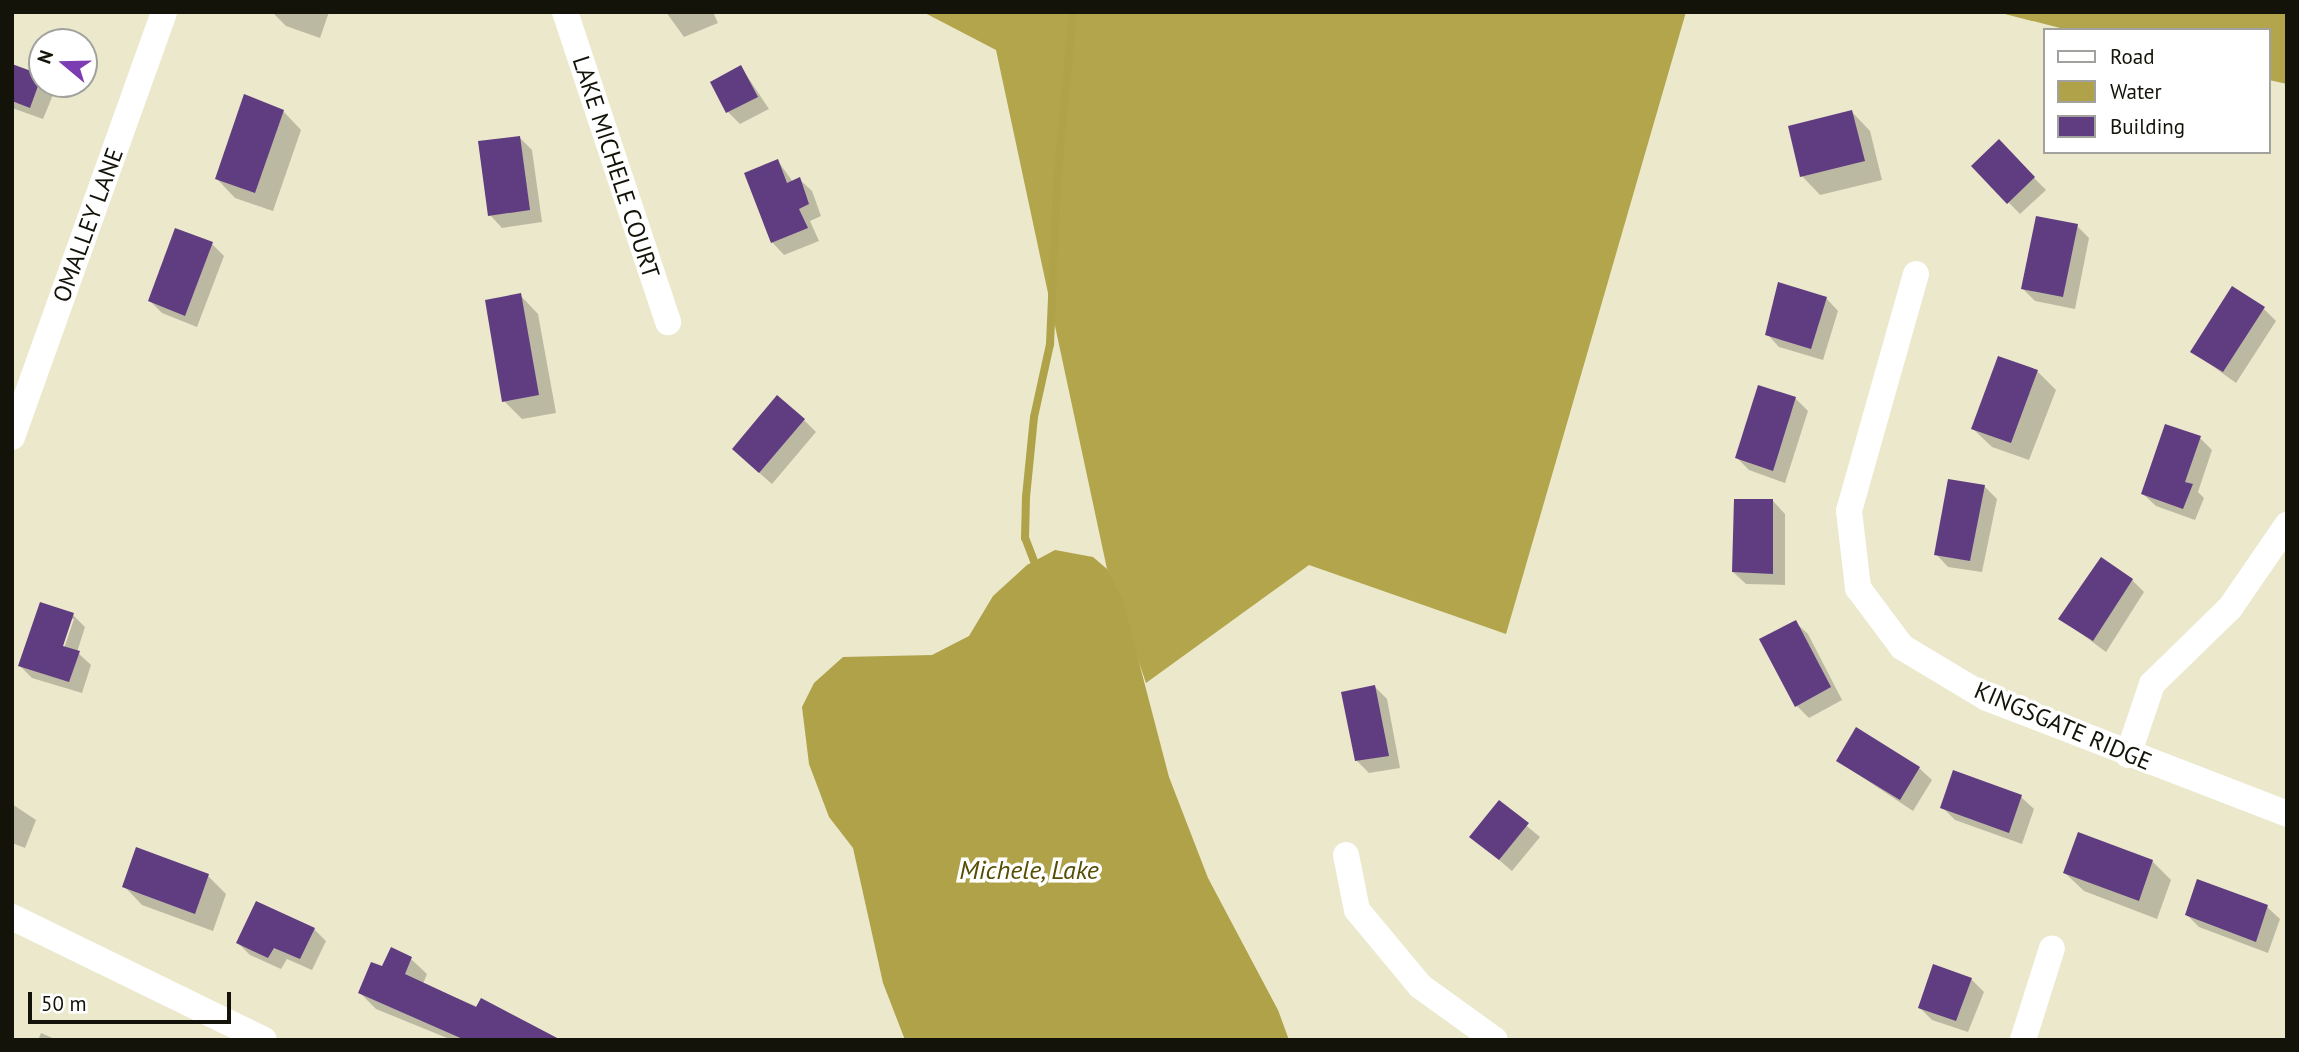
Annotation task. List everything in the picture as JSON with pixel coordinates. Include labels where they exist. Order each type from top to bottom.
[{"type":"street","name":"OMALLEY LANE","points":[[12,437],[164,12]]},
{"type":"street","name":"LAKE MICHELE COURT","points":[[565,12],[668,321]]},
{"type":"street","name":"KINGSGATE RIDGE","points":[[1916,274],[1849,511],[1858,588],[1902,647],[1987,698],[2128,755],[2287,814]]},
{"type":"street","points":[[2128,755],[2151,684],[2230,608],[2287,525]]},
{"type":"street","points":[[1346,855],[1357,910],[1420,986],[1495,1040]]},
{"type":"street","points":[[12,917],[264,1040]]},
{"type":"street","points":[[2023,1040],[2052,947]]},
{"type":"shaded area","points":[[923,12],[1686,12],[1506,634],[1309,565],[1146,683],[1107,569],[996,50]]},
{"type":"shaded area","points":[[1997,12],[2287,12],[2287,84],[2271,80],[2271,28],[2060,28]]},
{"type":"water","name":"Michele, Lake","points":[[1055,550],[1093,557],[1107,569],[1123,601],[1169,777],[1208,878],[1278,1010],[1289,1040],[905,1040],[883,983],[853,848],[829,817],[809,764],[802,707],[814,683],[843,657],[932,655],[969,636],[993,596],[1027,565]]},
{"type":"building","points":[[12,64],[28,70],[28,98],[34,98],[30,108],[12,101]]},
{"type":"building","points":[[741,65],[758,97],[726,113],[710,82]]},
{"type":"building","points":[[244,94],[284,110],[255,193],[215,179]]},
{"type":"building","points":[[1852,110],[1865,161],[1800,177],[1788,126]]},
{"type":"building","points":[[520,136],[530,210],[488,216],[478,141]]},
{"type":"building","points":[[1999,139],[2035,177],[2007,204],[1971,166]]},
{"type":"building","points":[[778,159],[787,183],[800,177],[809,204],[799,209],[808,228],[771,243],[744,173]]},
{"type":"building","points":[[2036,216],[2078,224],[2063,297],[2021,289]]},
{"type":"building","points":[[175,228],[213,242],[185,316],[148,301]]},
{"type":"building","points":[[1778,282],[1827,297],[1811,349],[1765,335]]},
{"type":"building","points":[[2232,286],[2265,307],[2223,372],[2190,352]]},
{"type":"building","points":[[521,293],[539,395],[502,402],[485,300]]},
{"type":"building","points":[[1998,356],[2038,370],[2011,443],[1971,429]]},
{"type":"building","points":[[1758,385],[1796,397],[1773,471],[1735,458]]},
{"type":"building","points":[[777,395],[805,419],[759,473],[732,449]]},
{"type":"building","points":[[2165,424],[2201,436],[2185,482],[2193,484],[2183,509],[2141,494]]},
{"type":"building","points":[[1948,479],[1985,485],[1970,561],[1934,555]]},
{"type":"building","points":[[1734,499],[1773,499],[1773,574],[1732,572]]},
{"type":"building","points":[[2101,557],[2133,579],[2093,641],[2058,619]]},
{"type":"building","points":[[40,602],[74,613],[63,646],[80,651],[69,682],[18,666]]},
{"type":"building","points":[[1796,620],[1831,687],[1795,707],[1759,639]]},
{"type":"building","points":[[1375,685],[1389,756],[1355,761],[1341,692]]},
{"type":"building","points":[[1856,727],[1920,767],[1900,800],[1836,761]]},
{"type":"building","points":[[1953,770],[2022,795],[2009,833],[1940,808]]},
{"type":"building","points":[[1499,800],[1529,823],[1499,860],[1469,837]]},
{"type":"building","points":[[2078,832],[2153,860],[2139,901],[2063,873]]},
{"type":"building","points":[[136,847],[209,874],[195,914],[122,887]]},
{"type":"building","points":[[2197,879],[2268,905],[2256,942],[2185,915]]},
{"type":"building","points":[[256,901],[315,928],[300,959],[274,948],[268,958],[236,943]]},
{"type":"building","points":[[391,947],[412,957],[405,974],[476,1007],[481,998],[561,1040],[465,1040],[358,993],[371,962],[382,966]]},
{"type":"building","points":[[1933,964],[1972,978],[1956,1021],[1918,1008]]},
{"type":"waterway","points":[[1034,561],[1025,538],[1026,497],[1034,417],[1050,344],[1057,183],[1073,12]]}]
